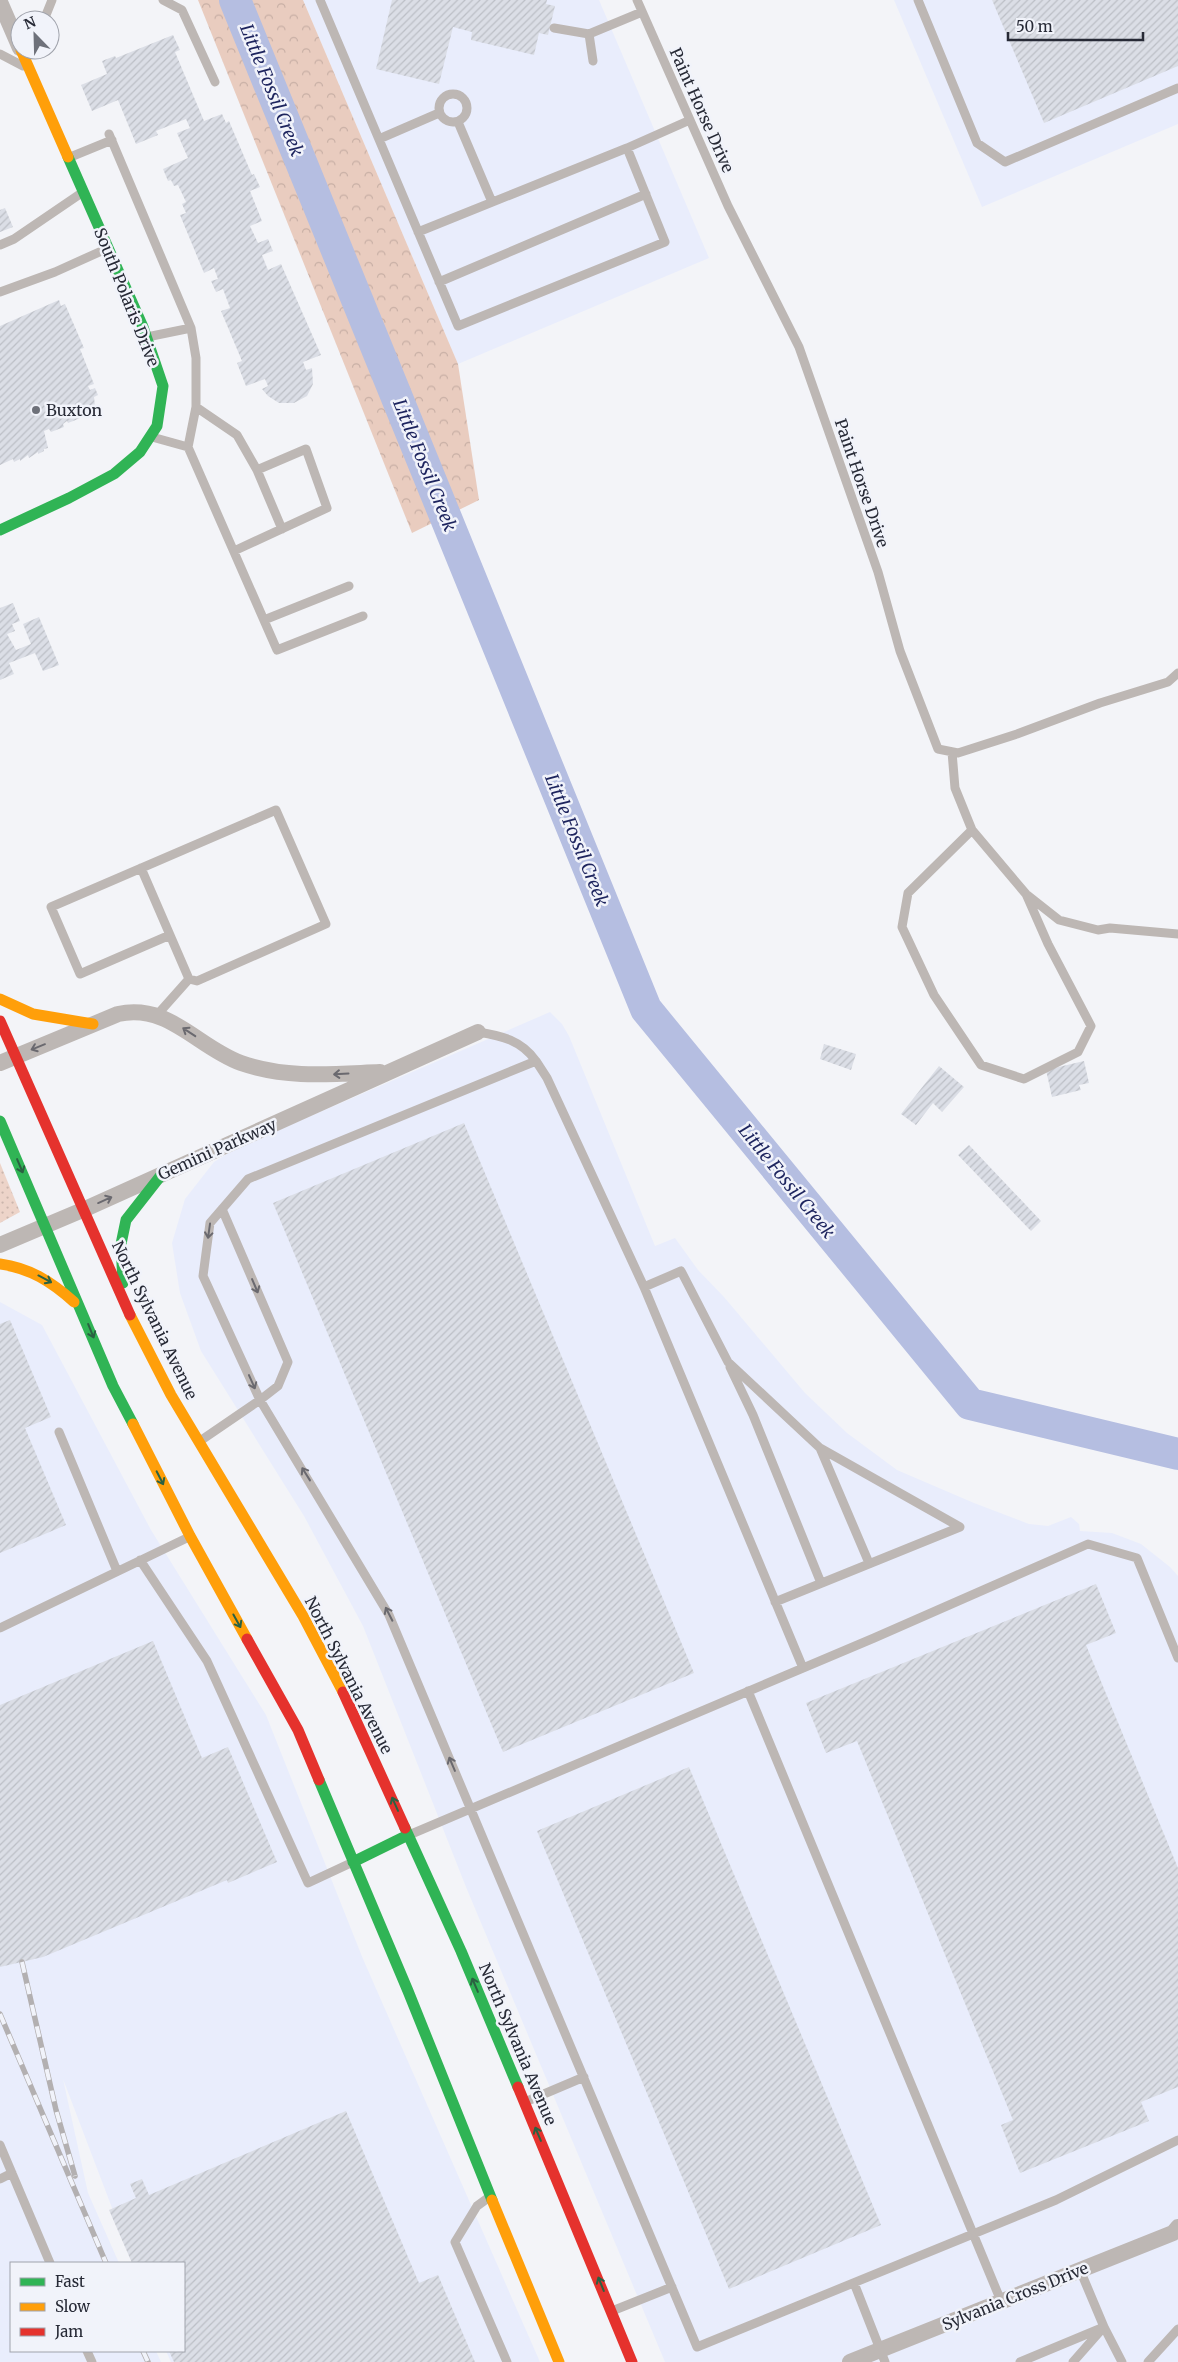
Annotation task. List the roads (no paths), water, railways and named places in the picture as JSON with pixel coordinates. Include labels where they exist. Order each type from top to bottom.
[{"type":"main road","name":"South Polaris Drive","points":[[0,530],[69,498],[114,474],[140,452],[158,426],[162,386],[147,337],[26,60]]},
{"type":"main road","points":[[0,999],[13,1007],[42,1018],[93,1024]]},
{"type":"main road","name":"North Sylvania Avenue","points":[[0,1021],[85,1209],[128,1310],[171,1395],[200,1441],[317,1642],[348,1702],[525,2102],[632,2362]]},
{"type":"main road","points":[[0,1121],[113,1386],[190,1536],[298,1730],[408,1991],[490,2197],[559,2362]]},
{"type":"main road","points":[[128,1310],[121,1244],[126,1220],[162,1174]]},
{"type":"main road","points":[[0,1264],[25,1268],[57,1285],[81,1309]]},
{"type":"main road","points":[[353,1862],[408,1835]]},
{"type":"street","name":"South Polaris Drive","points":[[0,2],[10,24]]},
{"type":"street","name":"Gemini Parkway","points":[[0,1063],[118,1014],[133,1011],[157,1015],[240,1062],[271,1071],[308,1076],[390,1071]]},
{"type":"street","name":"Gemini Parkway","points":[[0,1245],[85,1209],[478,1032]]},
{"type":"street","name":"Sylvania Cross Drive","points":[[850,2362],[883,2356],[1001,2301],[1173,2232],[1178,2227]]},
{"type":"lane","points":[[163,0],[182,10],[215,82]]},
{"type":"lane","points":[[320,0],[458,326],[665,242],[627,148]]},
{"type":"lane","name":"Paint Horse Drive","points":[[637,0],[728,206],[799,347],[878,572],[900,651],[938,749],[952,752]]},
{"type":"lane","points":[[918,0],[977,143],[1005,162],[1178,88]]},
{"type":"lane","points":[[554,28],[589,34],[642,12]]},
{"type":"lane","points":[[589,34],[593,61]]},
{"type":"lane","points":[[0,54],[30,69],[32,60]]},
{"type":"lane","points":[[450,94],[460,95],[466,102],[467,111],[458,122],[448,122],[439,113],[438,107],[442,99],[450,94]]},
{"type":"lane","points":[[379,139],[439,113]]},
{"type":"lane","points":[[418,232],[627,148],[690,120]]},
{"type":"lane","points":[[458,122],[492,202]]},
{"type":"lane","points":[[68,158],[110,137],[191,328],[196,358],[196,407],[188,447],[277,650],[363,616]]},
{"type":"lane","points":[[0,245],[14,239],[83,191]]},
{"type":"lane","points":[[439,282],[646,194]]},
{"type":"lane","points":[[0,292],[55,272],[108,248]]},
{"type":"lane","points":[[147,337],[191,328]]},
{"type":"lane","points":[[196,407],[237,435],[257,470],[282,529]]},
{"type":"lane","points":[[150,436],[188,447]]},
{"type":"lane","points":[[234,551],[327,508],[306,450],[257,470]]},
{"type":"lane","points":[[264,620],[349,586]]},
{"type":"lane","points":[[1178,674],[1168,682],[1100,703],[1000,740],[958,753],[952,752],[955,788],[972,830],[1026,894],[1059,920],[1098,930],[1110,928],[1178,934]]},
{"type":"lane","points":[[170,935],[80,974],[51,908],[276,810],[326,924],[197,981],[189,979]]},
{"type":"lane","points":[[972,830],[908,893],[902,927],[934,995],[981,1064],[1024,1079],[1078,1052],[1091,1026],[1048,944],[1026,894]]},
{"type":"lane","points":[[141,868],[189,979]]},
{"type":"lane","points":[[157,1015],[189,979]]},
{"type":"lane","points":[[478,1032],[508,1037],[529,1052],[551,1087],[644,1287],[803,1668]]},
{"type":"lane","points":[[536,1061],[248,1179],[210,1223],[203,1276],[260,1400],[390,1615],[698,2347],[1056,2200],[1178,2140]]},
{"type":"lane","points":[[200,1441],[278,1386],[288,1362],[222,1209]]},
{"type":"lane","points":[[644,1287],[680,1271],[728,1362],[753,1415],[821,1583]]},
{"type":"lane","points":[[728,1362],[820,1448],[960,1527],[775,1602]]},
{"type":"lane","points":[[59,1432],[117,1571]]},
{"type":"lane","points":[[820,1448],[869,1564]]},
{"type":"lane","points":[[0,1628],[190,1536]]},
{"type":"lane","points":[[408,1835],[803,1668],[1088,1544],[1137,1558],[1178,1658]]},
{"type":"lane","points":[[140,1560],[207,1661],[308,1882],[353,1862]]},
{"type":"lane","points":[[748,1691],[1001,2301]]},
{"type":"lane","points":[[525,2102],[584,2077]]},
{"type":"lane","points":[[0,2144],[50,2262]]},
{"type":"lane","points":[[0,2179],[12,2174]]},
{"type":"lane","points":[[490,2197],[477,2206],[455,2242],[508,2362]]},
{"type":"lane","points":[[1080,2270],[1104,2327],[1122,2362]]},
{"type":"lane","points":[[854,2282],[883,2356]]},
{"type":"lane","points":[[612,2311],[672,2287]]},
{"type":"lane","points":[[1020,2362],[1104,2327]]},
{"type":"lane","points":[[1073,2362],[1104,2327]]},
{"type":"lane","points":[[1148,2362],[1178,2329]]},
{"type":"waterway","name":"Little Fossil Creek","points":[[235,0],[646,1009],[970,1404],[1178,1454]]},
{"type":"railway","points":[[22,1962],[56,2110],[75,2176]]},
{"type":"railway","points":[[0,2014],[106,2262]]},
{"type":"railway","points":[[143,2352],[148,2362]]},
{"type":"place","name":"Buxton","points":[[36,410]]}]
